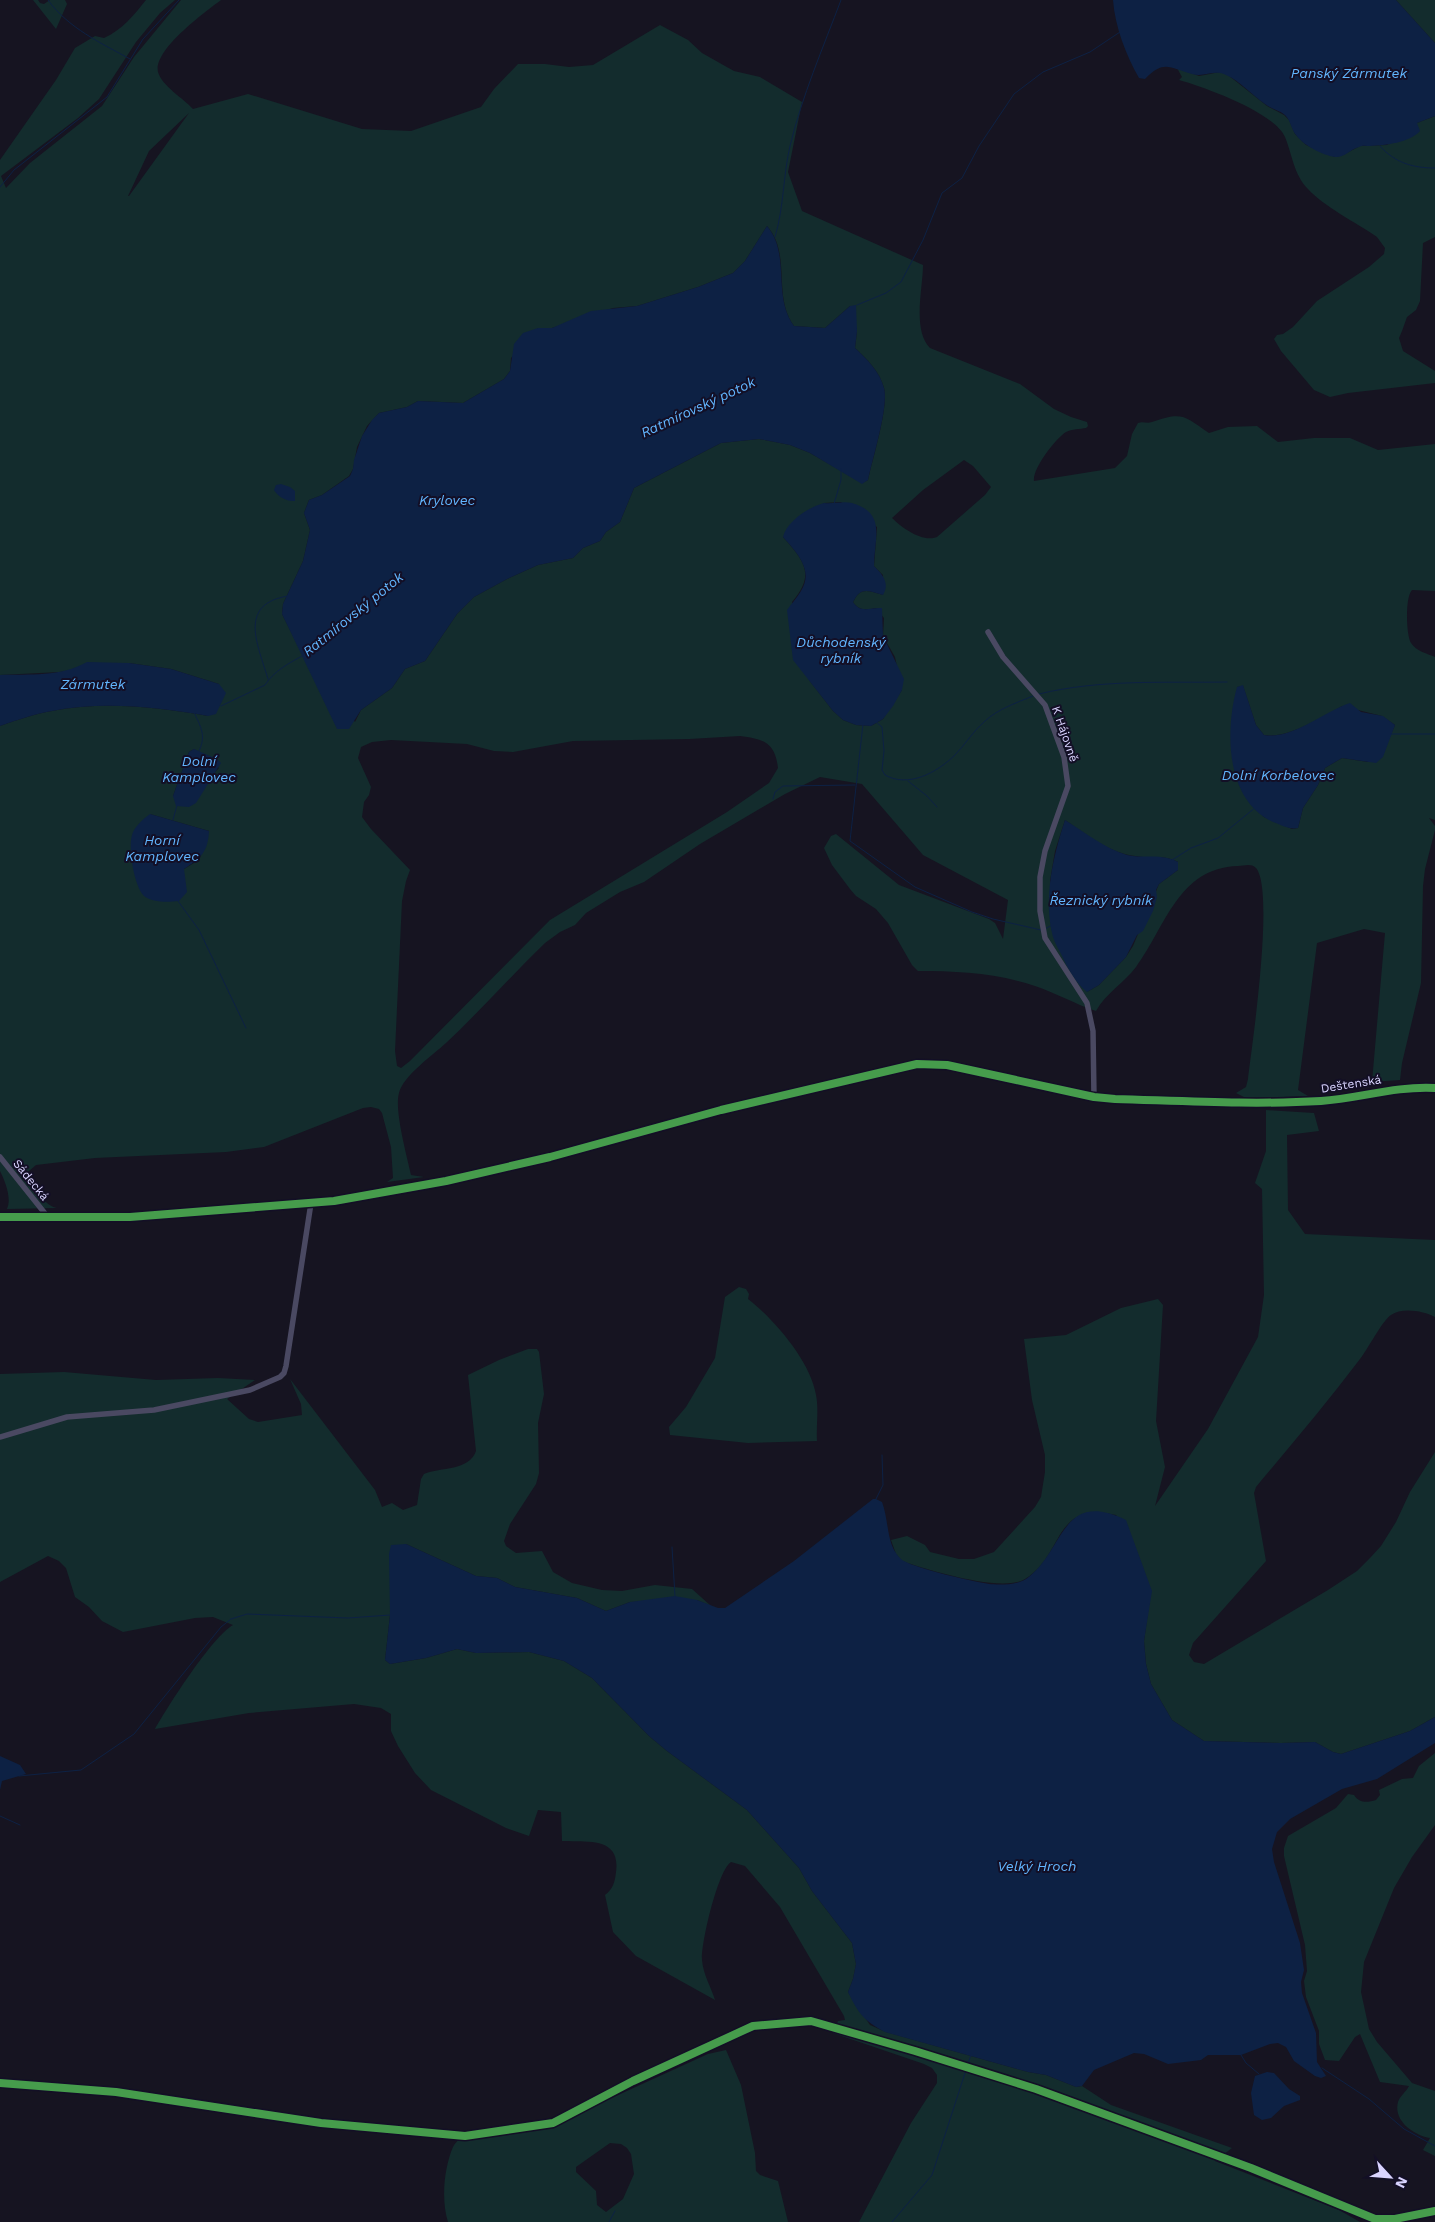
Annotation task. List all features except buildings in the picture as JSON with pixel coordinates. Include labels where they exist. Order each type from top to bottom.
[{"type":"main road","name":"Deštenská","points":[[0,1216],[130,1217],[311,1203],[446,1181],[550,1157],[721,1110],[917,1064],[947,1065],[1094,1097],[1125,1099],[1270,1103],[1324,1100],[1403,1088],[1435,1088]]},
{"type":"street","name":"K Hájovně","points":[[988,632],[1007,662],[1045,705],[1064,757],[1068,786],[1046,851],[1040,876],[1040,911],[1045,938],[1087,1003],[1093,1031],[1094,1097]]},
{"type":"street","name":"Sádecká","points":[[0,1157],[47,1216]]},
{"type":"street","points":[[0,1436],[67,1417],[154,1410],[250,1390],[280,1377],[284,1373],[286,1366],[311,1203]]},
{"type":"street","points":[[0,2083],[116,2092],[321,2123],[465,2136],[553,2123],[633,2081],[753,2026],[811,2021],[1036,2089],[1252,2168],[1375,2219],[1395,2219],[1435,2211]]},
{"type":"green space","points":[[33,0],[38,0],[44,4],[50,0],[65,0],[67,4],[56,29]]},
{"type":"green space","points":[[146,0],[175,0],[160,13],[136,42],[99,99],[78,118],[1,176],[6,188],[30,163],[102,106],[134,57],[181,0],[221,0],[182,32],[163,53],[159,63],[158,72],[160,77],[173,92],[193,109],[248,94],[362,129],[411,131],[481,107],[494,89],[518,64],[545,64],[569,67],[593,65],[660,25],[688,40],[702,53],[734,71],[760,77],[802,102],[788,172],[802,211],[923,265],[920,320],[921,331],[930,348],[1020,384],[1054,409],[1087,422],[1088,426],[1086,428],[1068,431],[1056,440],[1037,469],[1034,481],[1115,468],[1127,456],[1132,434],[1138,423],[1150,423],[1177,416],[1188,419],[1209,433],[1228,427],[1257,426],[1278,442],[1314,438],[1350,438],[1378,450],[1435,444],[1435,591],[1412,590],[1408,600],[1407,616],[1409,639],[1413,646],[1435,657],[1435,820],[1429,818],[1435,826],[1435,830],[1425,869],[1423,886],[1421,983],[1402,1063],[1400,1080],[1372,1082],[1385,933],[1364,929],[1317,943],[1298,1090],[1308,1096],[1246,1098],[1236,1093],[1246,1087],[1248,1079],[1261,969],[1263,905],[1261,882],[1256,868],[1252,866],[1218,869],[1201,877],[1187,888],[1176,902],[1136,967],[1096,1011],[1043,989],[1006,978],[963,972],[918,971],[912,965],[888,923],[876,909],[856,896],[832,865],[824,848],[831,836],[836,834],[899,885],[989,919],[995,923],[1003,939],[1008,900],[923,855],[862,784],[820,777],[785,794],[700,844],[644,882],[620,892],[586,913],[575,925],[560,932],[545,943],[459,1031],[412,1073],[399,1093],[398,1110],[411,1175],[424,1177],[387,1182],[393,1178],[391,1147],[382,1113],[379,1109],[371,1107],[363,1108],[264,1147],[226,1152],[95,1158],[36,1165],[29,1171],[30,1181],[42,1199],[52,1207],[57,1208],[7,1209],[9,1200],[6,1185],[0,1171],[0,726],[45,712],[91,706],[130,706],[208,716],[219,684],[171,669],[129,663],[87,663],[76,669],[60,672],[0,675],[0,160],[56,80],[75,48],[95,36],[104,38],[116,31],[127,22]],"holes":[[[189,113],[129,196],[149,151]],[[767,226],[779,249],[784,302],[794,326],[825,328],[850,306],[857,331],[855,348],[876,371],[882,382],[885,397],[882,420],[868,480],[862,483],[810,453],[790,445],[759,439],[721,443],[634,488],[620,522],[606,532],[600,541],[583,548],[573,558],[538,565],[474,597],[457,614],[425,661],[405,669],[392,688],[361,710],[355,722],[303,656],[282,614],[283,604],[303,561],[310,530],[304,513],[309,500],[322,495],[349,476],[353,469],[357,447],[367,426],[379,413],[407,407],[418,401],[463,403],[504,379],[510,371],[511,358],[538,328],[552,328],[613,308],[637,306],[698,287],[733,273],[745,261]],[[964,460],[973,466],[991,487],[985,495],[937,537],[925,538],[913,534],[892,518],[923,490]],[[841,502],[877,527],[874,566],[883,575],[883,595],[865,591],[859,594],[853,602],[863,609],[876,608],[884,618],[883,636],[895,657],[902,690],[883,719],[871,726],[856,725],[843,720],[833,711],[809,680],[792,602],[804,583],[804,568],[797,553],[783,537],[824,503]],[[1243,686],[1256,725],[1264,735],[1283,734],[1294,731],[1315,722],[1342,706],[1382,716],[1395,725],[1391,734],[1368,762],[1342,758],[1325,768],[1318,785],[1303,808],[1298,828],[1292,829],[1264,817],[1243,792],[1237,687]],[[740,736],[761,741],[771,747],[778,768],[769,783],[727,812],[550,920],[401,1068],[397,1066],[395,1051],[402,901],[410,870],[362,817],[364,802],[369,795],[371,787],[358,758],[361,747],[372,742],[391,740],[467,744],[494,751],[513,752],[573,741]],[[194,749],[219,768],[204,787],[173,796],[189,752]],[[150,814],[209,831],[199,860],[184,869]],[[1065,820],[1098,842],[1116,851],[1135,856],[1161,857],[1178,862],[1178,870],[1159,884],[1133,946],[1126,957],[1099,985],[1087,992],[1050,881],[1055,851]]]},
{"type":"green space","points":[[1396,0],[1435,0],[1435,43]]},
{"type":"green space","points":[[1177,68],[1199,76],[1220,72],[1228,75],[1267,106],[1284,115],[1289,120],[1295,134],[1306,145],[1335,157],[1360,146],[1387,145],[1417,123],[1435,116],[1435,237],[1423,243],[1420,301],[1416,310],[1407,317],[1399,338],[1403,351],[1435,371],[1435,383],[1348,393],[1330,397],[1314,390],[1281,351],[1274,339],[1277,335],[1283,334],[1293,327],[1317,301],[1369,267],[1384,254],[1385,248],[1377,237],[1331,208],[1308,189],[1299,177],[1285,137],[1278,128],[1253,110],[1237,102],[1205,88],[1179,80],[1182,77]]},
{"type":"green space","points":[[1266,1110],[1314,1113],[1319,1131],[1287,1135],[1288,1210],[1305,1234],[1435,1240],[1435,1317],[1425,1313],[1401,1311],[1387,1318],[1347,1375],[1256,1487],[1254,1493],[1266,1561],[1193,1643],[1189,1655],[1194,1662],[1204,1664],[1357,1571],[1381,1546],[1396,1522],[1410,1492],[1435,1452],[1435,1717],[1410,1731],[1341,1754],[1333,1752],[1315,1742],[1204,1741],[1172,1720],[1151,1684],[1146,1664],[1144,1641],[1151,1591],[1137,1552],[1116,1515],[1095,1512],[1080,1515],[1070,1522],[1062,1532],[1038,1569],[1025,1579],[1014,1583],[983,1582],[965,1579],[902,1561],[896,1554],[891,1540],[907,1536],[925,1545],[930,1552],[959,1559],[974,1559],[994,1552],[1035,1507],[1041,1497],[1045,1472],[1045,1455],[1032,1400],[1024,1339],[1066,1335],[1121,1308],[1158,1299],[1163,1305],[1156,1421],[1165,1467],[1155,1506],[1208,1429],[1258,1337],[1264,1295],[1262,1189],[1255,1183],[1266,1151]]},
{"type":"green space","points":[[739,1287],[746,1289],[749,1294],[748,1299],[780,1329],[807,1369],[813,1382],[817,1400],[817,1441],[748,1443],[670,1435],[669,1427],[686,1407],[715,1358],[725,1297]]},
{"type":"green space","points":[[528,1349],[537,1349],[539,1352],[544,1394],[538,1423],[539,1473],[536,1484],[510,1524],[504,1541],[506,1546],[516,1553],[542,1551],[553,1572],[572,1583],[602,1590],[622,1591],[655,1585],[692,1589],[711,1606],[697,1600],[630,1602],[606,1611],[577,1598],[515,1587],[497,1578],[476,1576],[406,1544],[390,1615],[385,1660],[390,1664],[426,1658],[457,1649],[476,1653],[529,1652],[564,1661],[592,1678],[649,1736],[667,1751],[747,1810],[799,1868],[812,1891],[852,1943],[856,1964],[848,1992],[870,2025],[886,2032],[1028,2072],[1046,2075],[1076,2087],[1082,2086],[1111,2105],[1232,2148],[1215,2161],[1339,2210],[1360,2222],[859,2222],[911,2123],[937,2083],[937,2075],[932,2068],[924,2064],[833,2033],[838,2021],[845,2020],[844,2016],[780,1907],[745,1866],[731,1862],[726,1868],[716,1892],[707,1924],[702,1960],[705,1975],[715,2000],[636,1956],[613,1932],[605,1895],[612,1888],[615,1879],[616,1860],[613,1852],[600,1843],[562,1841],[561,1812],[538,1810],[529,1836],[506,1828],[431,1790],[415,1773],[398,1746],[391,1731],[391,1714],[381,1708],[354,1704],[249,1713],[155,1729],[203,1657],[224,1632],[233,1625],[213,1617],[195,1618],[123,1632],[102,1621],[89,1607],[75,1597],[66,1568],[59,1561],[48,1556],[0,1582],[0,1374],[64,1372],[156,1380],[218,1378],[255,1380],[227,1399],[249,1419],[258,1422],[302,1415],[301,1404],[290,1379],[375,1490],[382,1507],[392,1503],[403,1510],[417,1505],[421,1479],[424,1474],[461,1465],[467,1462],[476,1451],[468,1375]]},
{"type":"green space","points":[[1435,1753],[1435,1825],[1412,1857],[1394,1888],[1364,1962],[1361,1992],[1369,2029],[1377,2042],[1412,2083],[1435,2091],[1435,2156],[1423,2150],[1430,2138],[1418,2134],[1406,2126],[1399,2115],[1397,2109],[1398,2102],[1409,2086],[1380,2082],[1360,2034],[1355,2037],[1339,2061],[1325,2060],[1319,2044],[1319,2031],[1306,1997],[1304,1981],[1307,1971],[1305,1945],[1284,1856],[1284,1848],[1288,1836],[1336,1808],[1348,1794],[1354,1795],[1358,1800],[1364,1802],[1376,1800],[1380,1795],[1379,1790],[1402,1779],[1413,1778],[1419,1766]]},
{"type":"green space","points":[[726,2050],[741,2085],[755,2153],[756,2171],[760,2175],[778,2181],[788,2222],[448,2222],[444,2194],[447,2164],[454,2145],[467,2132],[547,2122],[570,2117],[708,2054]],"holes":[[[610,2143],[621,2144],[631,2154],[634,2174],[623,2199],[606,2212],[597,2205],[596,2191],[576,2172],[576,2167]]]},
{"type":"water","name":"Panský Zármutek","points":[[1113,0],[1396,0],[1435,43],[1435,116],[1417,123],[1420,131],[1404,141],[1362,146],[1338,157],[1324,154],[1299,139],[1285,115],[1267,106],[1236,81],[1222,73],[1196,75],[1162,67],[1145,79],[1139,78],[1122,41]]},
{"type":"water","name":"Krylovec","points":[[767,226],[774,237],[778,249],[784,302],[794,326],[825,328],[850,306],[856,305],[857,331],[855,348],[876,371],[882,382],[885,396],[882,420],[868,480],[862,484],[810,453],[790,445],[759,439],[721,443],[634,488],[620,522],[606,532],[600,541],[583,548],[573,558],[538,565],[474,597],[457,614],[425,661],[405,669],[392,688],[361,710],[349,729],[337,729],[282,614],[283,604],[303,561],[310,530],[304,513],[309,500],[322,495],[350,476],[362,436],[372,420],[379,413],[407,407],[418,401],[463,403],[504,379],[510,371],[514,344],[523,333],[538,328],[552,328],[591,311],[637,306],[698,287],[733,273],[745,261]]},
{"type":"water","points":[[281,484],[295,491],[295,501],[286,500],[275,492],[276,485]]},
{"type":"water","name":"Důchodenský rybník","points":[[849,502],[863,507],[870,513],[876,528],[874,566],[886,583],[885,591],[883,595],[869,591],[862,592],[853,602],[856,606],[863,609],[882,608],[883,636],[904,679],[902,690],[893,706],[883,719],[871,726],[856,725],[843,720],[833,711],[793,660],[787,610],[801,591],[806,576],[802,562],[783,537],[785,531],[794,520],[812,508],[824,503]]},
{"type":"water","name":"Zármutek","points":[[87,662],[129,663],[171,669],[219,684],[226,693],[216,714],[208,716],[130,706],[91,706],[45,712],[0,726],[0,675],[56,672],[77,667]]},
{"type":"water","name":"Dolní Korbelovec","points":[[1243,685],[1256,725],[1264,735],[1286,733],[1297,729],[1350,703],[1361,712],[1383,716],[1395,725],[1383,757],[1376,763],[1342,758],[1325,768],[1318,785],[1303,808],[1298,828],[1289,828],[1273,822],[1257,812],[1245,798],[1237,781],[1232,762],[1230,743],[1233,704],[1237,687]]},
{"type":"water","name":"Dolní Kamplovec","points":[[194,749],[217,759],[221,763],[196,803],[189,807],[176,806],[173,796],[189,752]]},
{"type":"water","name":"Horní Kamplovec","points":[[150,814],[209,831],[203,854],[184,869],[187,892],[179,901],[161,902],[152,900],[144,896],[137,884],[131,857],[132,835],[137,826]]},
{"type":"water","name":"Řeznický rybník","points":[[1065,820],[1103,844],[1127,855],[1159,857],[1178,862],[1178,870],[1159,884],[1156,890],[1157,897],[1153,911],[1143,931],[1137,935],[1126,957],[1099,985],[1087,992],[1076,981],[1068,968],[1054,940],[1050,922],[1049,893],[1053,863]]},
{"type":"water","name":"Velký Hroch","points":[[873,1499],[882,1502],[893,1548],[902,1560],[932,1571],[989,1584],[1013,1583],[1026,1579],[1039,1567],[1066,1527],[1076,1517],[1088,1512],[1104,1512],[1126,1520],[1152,1591],[1144,1641],[1146,1664],[1151,1684],[1172,1720],[1204,1741],[1315,1742],[1333,1752],[1341,1754],[1410,1731],[1435,1717],[1435,1743],[1377,1779],[1342,1789],[1290,1819],[1277,1832],[1272,1849],[1274,1862],[1300,1943],[1304,1970],[1301,1982],[1302,1993],[1316,2033],[1317,2062],[1326,2076],[1321,2078],[1315,2076],[1294,2061],[1286,2047],[1278,2043],[1270,2044],[1241,2055],[1208,2055],[1201,2060],[1168,2064],[1144,2054],[1134,2053],[1094,2070],[1082,2086],[1076,2087],[1046,2075],[1028,2072],[885,2032],[867,2020],[859,2011],[848,1992],[856,1964],[852,1943],[812,1891],[799,1868],[747,1810],[649,1736],[592,1678],[564,1661],[529,1652],[476,1653],[457,1649],[426,1658],[390,1664],[385,1660],[390,1615],[389,1554],[391,1545],[406,1544],[476,1576],[497,1578],[515,1587],[577,1598],[606,1611],[630,1602],[675,1596],[697,1600],[718,1608],[725,1608],[794,1561]]},
{"type":"water","points":[[0,1756],[20,1765],[26,1774],[2,1781],[0,1790]]},
{"type":"water","points":[[1267,2072],[1274,2073],[1289,2089],[1300,2096],[1300,2100],[1284,2106],[1271,2118],[1262,2120],[1254,2115],[1251,2093],[1255,2076]]},
{"type":"waterway","points":[[48,0],[75,27],[130,59]]},
{"type":"waterway","points":[[0,187],[14,170],[107,97],[143,39],[179,0]]},
{"type":"waterway","points":[[775,237],[790,146],[800,109],[841,0]]},
{"type":"waterway","name":"Ratmírovský potok","points":[[857,305],[886,293],[901,282],[923,240],[942,193],[962,178],[979,146],[1014,94],[1043,72],[1090,52],[1120,32]]},
{"type":"waterway","points":[[1380,146],[1392,157],[1412,166],[1435,168]]},
{"type":"waterway","points":[[834,504],[841,480],[841,469]]},
{"type":"waterway","points":[[268,679],[256,640],[255,628],[257,617],[262,608],[272,600],[288,596]]},
{"type":"waterway","name":"Ratmírovský potok","points":[[221,706],[265,685],[277,671],[304,655]]},
{"type":"waterway","points":[[1039,694],[1062,689],[1109,684],[1227,682]]},
{"type":"waterway","points":[[875,721],[882,727],[884,751],[882,770],[885,775],[894,779],[912,779],[930,773],[947,762],[990,717],[1007,707],[1033,696]]},
{"type":"waterway","points":[[194,712],[203,737],[198,753]]},
{"type":"waterway","points":[[863,724],[850,841],[915,887],[972,912],[1041,930]]},
{"type":"waterway","points":[[1391,734],[1435,734]]},
{"type":"waterway","points":[[908,781],[927,796],[937,807]]},
{"type":"waterway","points":[[773,799],[775,792],[783,786],[855,785]]},
{"type":"waterway","points":[[173,820],[177,805]]},
{"type":"waterway","points":[[1172,860],[1191,848],[1218,838],[1256,807]]},
{"type":"waterway","points":[[178,901],[199,930],[246,1028]]},
{"type":"waterway","points":[[1045,929],[1052,925]]},
{"type":"waterway","points":[[876,1499],[883,1485],[882,1455]]},
{"type":"waterway","points":[[672,1547],[675,1596]]},
{"type":"waterway","points":[[19,1776],[81,1770],[134,1734],[221,1627],[231,1619],[247,1614],[348,1618],[390,1615]]},
{"type":"waterway","points":[[0,1816],[20,1825]]},
{"type":"waterway","points":[[967,2066],[971,2055]]},
{"type":"waterway","points":[[1241,2055],[1246,2063],[1259,2074]]},
{"type":"waterway","points":[[1322,2068],[1369,2099],[1404,2129],[1435,2146]]},
{"type":"waterway","points":[[892,2222],[932,2175],[966,2070]]},
{"type":"waterway","points":[[609,2222],[615,2211]]},
{"type":"cycle path","points":[[0,1217],[130,1217],[334,1201],[446,1181],[550,1157],[721,1110],[917,1064],[947,1065],[1094,1097],[1115,1099],[1270,1103],[1321,1101],[1391,1090],[1435,1088]]},
{"type":"cycle path","points":[[0,2083],[116,2092],[321,2123],[465,2136],[553,2123],[633,2081],[753,2026],[811,2021],[1036,2089],[1251,2168],[1375,2219],[1395,2219],[1435,2211]]}]
